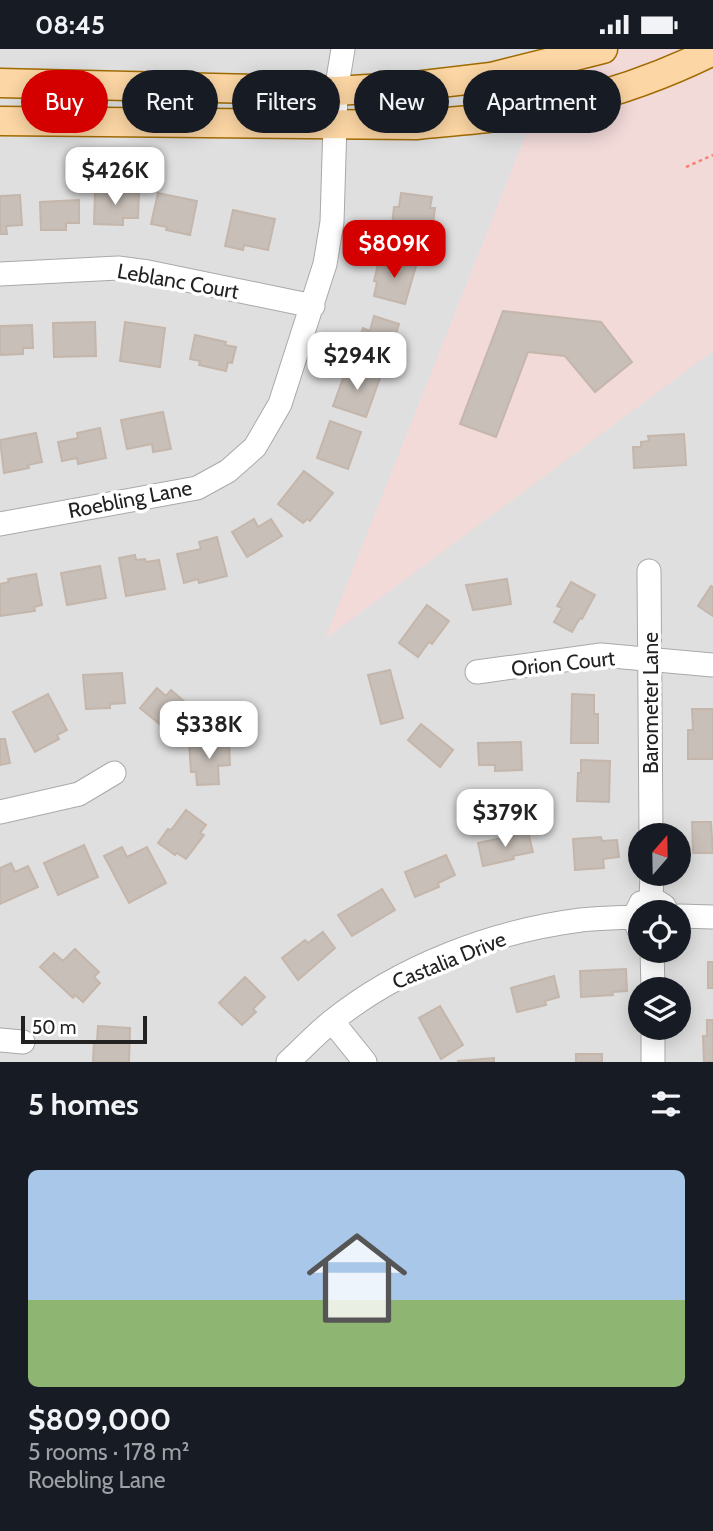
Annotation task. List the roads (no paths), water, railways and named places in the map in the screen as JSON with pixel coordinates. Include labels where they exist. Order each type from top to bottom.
[{"type":"main road","points":[[340,91],[491,77],[603,49]]},
{"type":"main road","points":[[340,124],[416,125],[569,104],[690,62],[713,51]]},
{"type":"main road","points":[[0,83],[232,89]]},
{"type":"main road","points":[[0,121],[232,123]]},
{"type":"street","name":"Roebling Lane","points":[[340,70],[343,49]]},
{"type":"street","name":"Roebling Lane","points":[[0,524],[197,488],[228,471],[255,447],[273,419],[325,264],[332,222],[334,133]]},
{"type":"street","name":"Leblanc Court","points":[[0,274],[118,268],[313,306]]},
{"type":"street","name":"Barometer Lane","points":[[649,571],[651,823]]},
{"type":"street","name":"Orion Court","points":[[477,672],[601,655],[713,664]]},
{"type":"street","points":[[0,812],[79,794],[114,773]]},
{"type":"street","points":[[691,916],[713,916]]},
{"type":"street","name":"Castalia Drive","points":[[288,1062],[332,1021],[381,988],[460,951],[516,933],[568,922],[628,923]]},
{"type":"street","points":[[332,1021],[365,1062]]},
{"type":"street","points":[[653,1040],[653,1062]]}]
